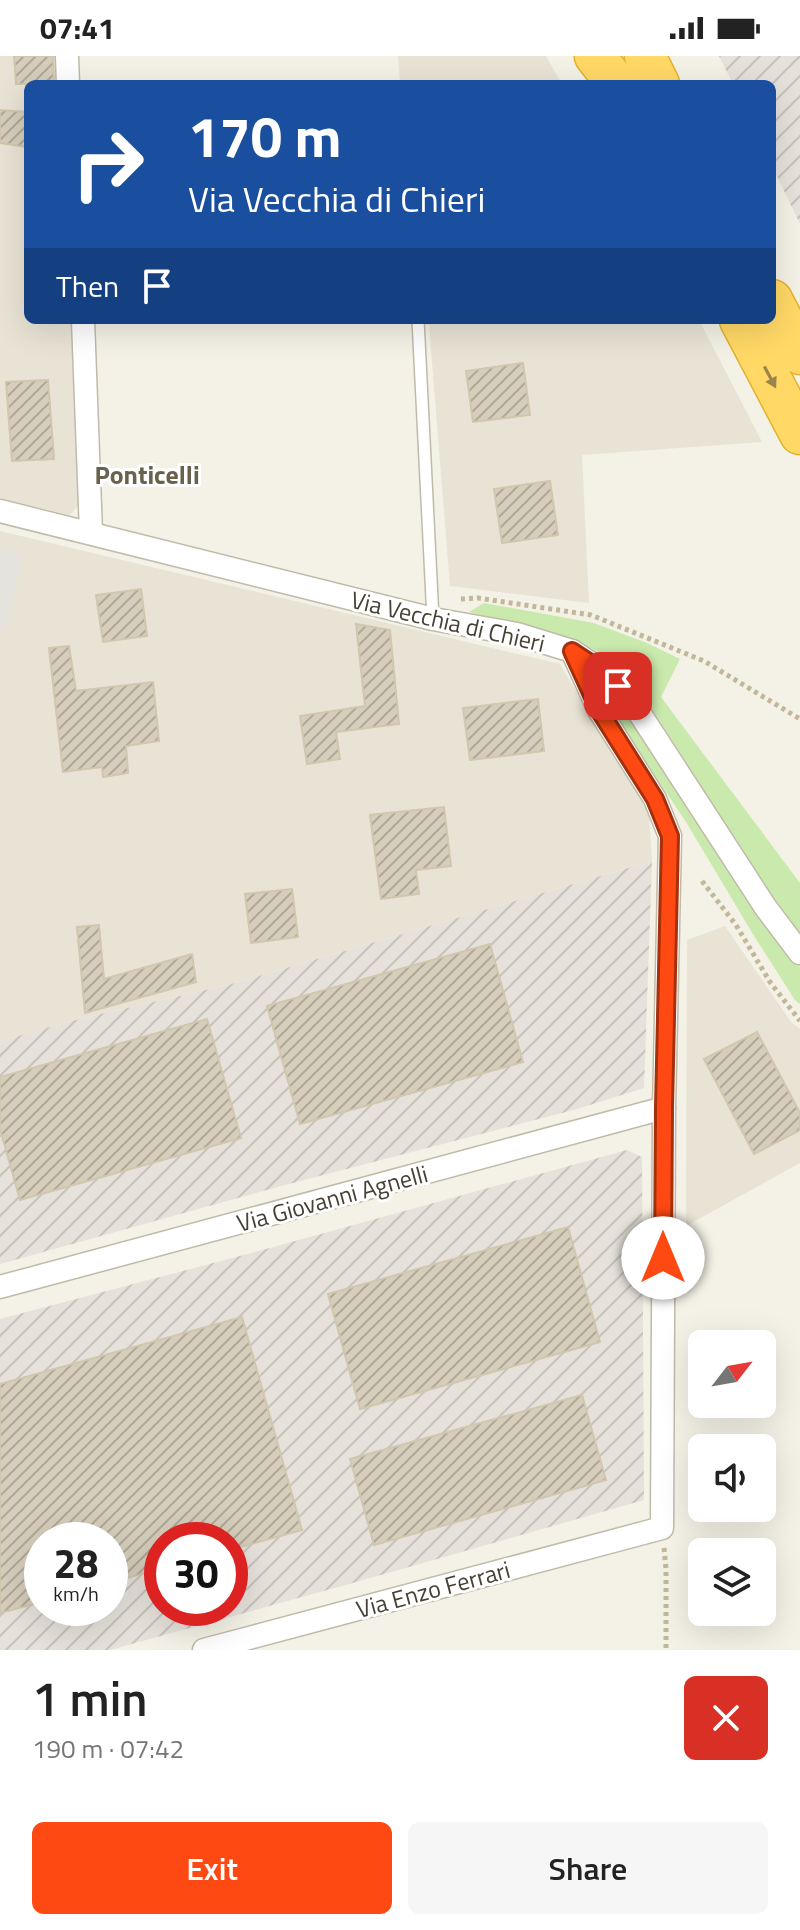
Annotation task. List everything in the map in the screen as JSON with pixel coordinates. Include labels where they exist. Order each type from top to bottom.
[{"type":"highway","points":[[595,56],[614,80]]},
{"type":"highway","points":[[602,56],[615,80]]},
{"type":"highway","points":[[645,56],[657,80]]},
{"type":"highway","points":[[662,56],[671,80]]},
{"type":"highway","points":[[776,308],[800,354]]},
{"type":"highway","points":[[742,324],[800,434]]},
{"type":"street","points":[[67,56],[68,80]]},
{"type":"street","points":[[83,324],[91,533]]},
{"type":"street","name":"Via Vecchia di Chieri","points":[[0,511],[432,610],[572,651],[604,672],[631,700],[766,908],[800,953]]},
{"type":"street","points":[[572,651],[599,710],[655,799],[670,836],[664,1108],[662,1528]]},
{"type":"street","name":"Via Giovanni Agnelli","points":[[0,1287],[664,1108]]},
{"type":"street","name":"Via Enzo Ferrari","points":[[204,1650],[662,1528]]},
{"type":"lane","points":[[418,324],[432,610]]},
{"type":"path","points":[[432,610],[478,598],[591,615],[704,661],[800,719]]},
{"type":"path","points":[[702,881],[736,925],[770,982],[800,1021]]},
{"type":"path","points":[[662,1528],[666,1569],[666,1650]]},
{"type":"shaded area","points":[[0,56],[58,56],[59,80],[24,80],[24,324],[73,324],[82,501],[70,515],[0,498]]},
{"type":"shaded area","points":[[398,56],[546,56],[560,80],[400,80]]},
{"type":"shaded area","points":[[719,56],[800,56],[800,224],[776,174],[776,80],[731,80]]},
{"type":"shaded area","points":[[701,324],[762,442],[582,455],[589,603],[450,586],[429,325],[410,325]]},
{"type":"shaded area","points":[[0,531],[560,664],[649,814],[652,861],[228,985],[83,1018],[0,1041]]},
{"type":"shaded area","points":[[0,549],[23,556],[4,631],[0,630]]},
{"type":"shaded area","points":[[652,861],[644,1088],[577,1109],[0,1264],[0,1041],[83,1018],[228,985]]},
{"type":"shaded area","points":[[725,926],[791,1022],[800,1029],[800,1163],[686,1226],[687,940]]},
{"type":"shaded area","points":[[627,1150],[642,1157],[644,1500],[248,1612],[248,1522],[144,1522],[144,1626],[197,1626],[110,1650],[0,1650],[0,1319]]},
{"type":"green space","points":[[484,603],[594,623],[680,659],[661,697],[800,883],[800,933],[647,702],[600,652],[556,634],[469,612]]},
{"type":"green space","points":[[611,708],[623,710],[787,954],[800,967],[800,1004],[754,936],[686,822]]},
{"type":"building","points":[[14,56],[53,56],[54,80],[24,80],[24,84],[16,84]]},
{"type":"building","points":[[0,110],[24,112],[24,146],[0,143]]},
{"type":"building","points":[[523,363],[530,415],[473,422],[466,371]]},
{"type":"building","points":[[48,380],[54,459],[12,461],[6,382]]},
{"type":"building","points":[[550,481],[558,535],[502,543],[494,489]]},
{"type":"building","points":[[141,589],[147,636],[103,642],[96,595]]},
{"type":"building","points":[[356,624],[390,630],[399,724],[336,732],[340,759],[307,764],[300,716],[365,706]]},
{"type":"building","points":[[69,646],[76,691],[153,682],[159,741],[126,746],[128,773],[103,777],[102,767],[63,772],[49,648]]},
{"type":"building","points":[[538,699],[544,751],[470,760],[463,708]]},
{"type":"building","points":[[444,807],[451,866],[416,870],[419,894],[381,899],[370,815]]},
{"type":"building","points":[[292,889],[298,937],[251,943],[245,894]]},
{"type":"building","points":[[99,925],[104,979],[192,954],[196,982],[85,1013],[77,927]]},
{"type":"building","points":[[490,944],[523,1062],[300,1124],[267,1006]]},
{"type":"building","points":[[207,1019],[241,1138],[20,1200],[0,1129],[0,1077]]},
{"type":"building","points":[[757,1032],[800,1113],[800,1130],[754,1154],[704,1059]]},
{"type":"building","points":[[568,1227],[600,1342],[360,1409],[328,1294]]},
{"type":"building","points":[[242,1317],[302,1530],[248,1545],[248,1522],[144,1522],[144,1573],[128,1578],[128,1522],[24,1522],[24,1607],[0,1613],[0,1384]]},
{"type":"building","points":[[582,1395],[606,1480],[374,1545],[350,1459]]},
{"type":"district","name":"Ponticelli","points":[[147,474]]},
{"type":"route","points":[[618,686],[604,672],[572,651],[599,710],[655,799],[670,836],[663,1258]]}]
